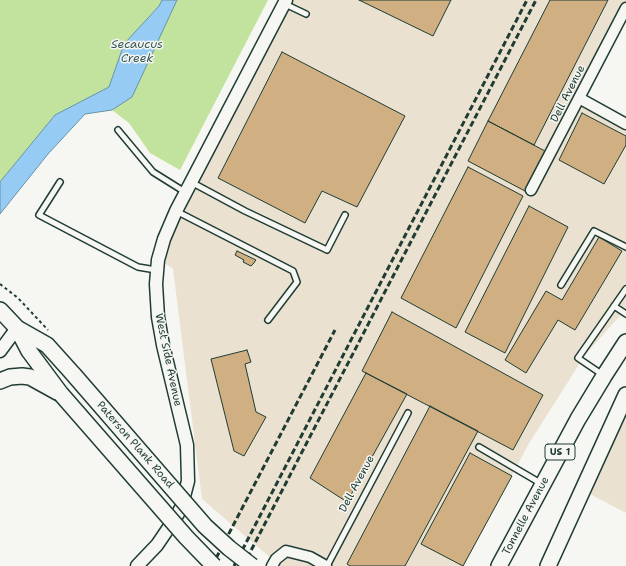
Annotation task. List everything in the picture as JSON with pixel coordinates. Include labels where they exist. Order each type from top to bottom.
[{"type":"main road","name":"Paterson Plank Road","points":[[0,310],[17,328],[36,361],[61,394],[186,537],[214,566]]},
{"type":"main road","name":"Paterson Plank Road","points":[[17,328],[47,345],[205,526],[252,566]]},
{"type":"main road","name":"Tonnelle Avenue","points":[[499,566],[575,425],[626,342]]},
{"type":"main road","points":[[0,381],[10,377],[30,377],[61,394]]},
{"type":"main road","points":[[548,566],[626,395]]},
{"type":"street","name":"West Side Avenue","points":[[137,566],[157,545],[181,508],[185,496],[188,470],[184,433],[163,345],[158,317],[156,270],[164,239],[176,211],[285,2]]},
{"type":"street","name":"Dell Avenue","points":[[531,190],[626,8]]},
{"type":"street","points":[[579,98],[626,124]]},
{"type":"street","points":[[0,351],[17,328]]},
{"type":"street","points":[[272,566],[276,559],[286,551],[310,557],[326,566]]},
{"type":"lane","points":[[285,2],[306,14]]},
{"type":"lane","points":[[118,130],[153,172],[246,211],[327,250],[345,215]]},
{"type":"lane","points":[[60,182],[39,215],[138,267],[156,270]]},
{"type":"lane","points":[[176,211],[293,270],[296,282],[268,320]]},
{"type":"lane","points":[[561,285],[594,231],[626,247]]},
{"type":"lane","points":[[604,376],[578,358],[626,289]]},
{"type":"lane","points":[[614,306],[626,314]]},
{"type":"lane","name":"Dell Avenue","points":[[326,566],[408,413]]},
{"type":"lane","points":[[479,447],[543,484]]},
{"type":"path","points":[[0,284],[18,298],[53,334]]},
{"type":"shaded area","points":[[287,0],[626,0],[626,17],[584,97],[626,120],[626,309],[585,355],[528,445],[464,566],[280,566],[202,499],[173,269],[155,256]]},
{"type":"shaded area","points":[[626,397],[626,513],[590,494]]},
{"type":"green space","points":[[0,0],[162,0],[159,6],[124,44],[109,87],[55,115],[0,182]]},
{"type":"green space","points":[[177,0],[268,0],[180,170],[150,153],[129,123],[112,110],[132,97]]},
{"type":"water","name":"Secaucus Creek","points":[[162,0],[177,0],[132,97],[112,110],[85,114],[48,154],[0,214],[0,182],[55,115],[109,87],[124,44],[159,6]]},
{"type":"building","points":[[359,0],[451,0],[433,36]]},
{"type":"building","points":[[550,0],[608,0],[534,145],[488,121]]},
{"type":"building","points":[[282,52],[405,116],[357,207],[322,191],[305,223],[218,178]]},
{"type":"building","points":[[582,113],[626,136],[626,145],[604,184],[559,160]]},
{"type":"building","points":[[488,121],[545,151],[525,191],[468,161]]},
{"type":"building","points":[[468,167],[523,196],[456,328],[401,298]]},
{"type":"building","points":[[529,206],[568,227],[505,353],[465,332]]},
{"type":"building","points":[[599,237],[622,251],[575,330],[558,320],[526,373],[505,360],[546,291],[562,300]]},
{"type":"building","points":[[237,251],[256,260],[251,266],[243,262],[244,260],[235,255]]},
{"type":"building","points":[[392,312],[543,395],[513,450],[362,371]]},
{"type":"building","points":[[247,350],[251,362],[245,364],[256,412],[266,417],[244,456],[234,451],[211,359]]},
{"type":"building","points":[[366,373],[407,394],[347,502],[310,478]]},
{"type":"building","points":[[430,406],[478,431],[405,566],[350,566],[347,564]]},
{"type":"building","points":[[470,453],[512,476],[463,566],[421,544]]},
{"type":"railway","points":[[234,566],[527,0]]},
{"type":"railway","points":[[243,566],[536,0]]},
{"type":"railway","points":[[212,566],[335,330]]}]
